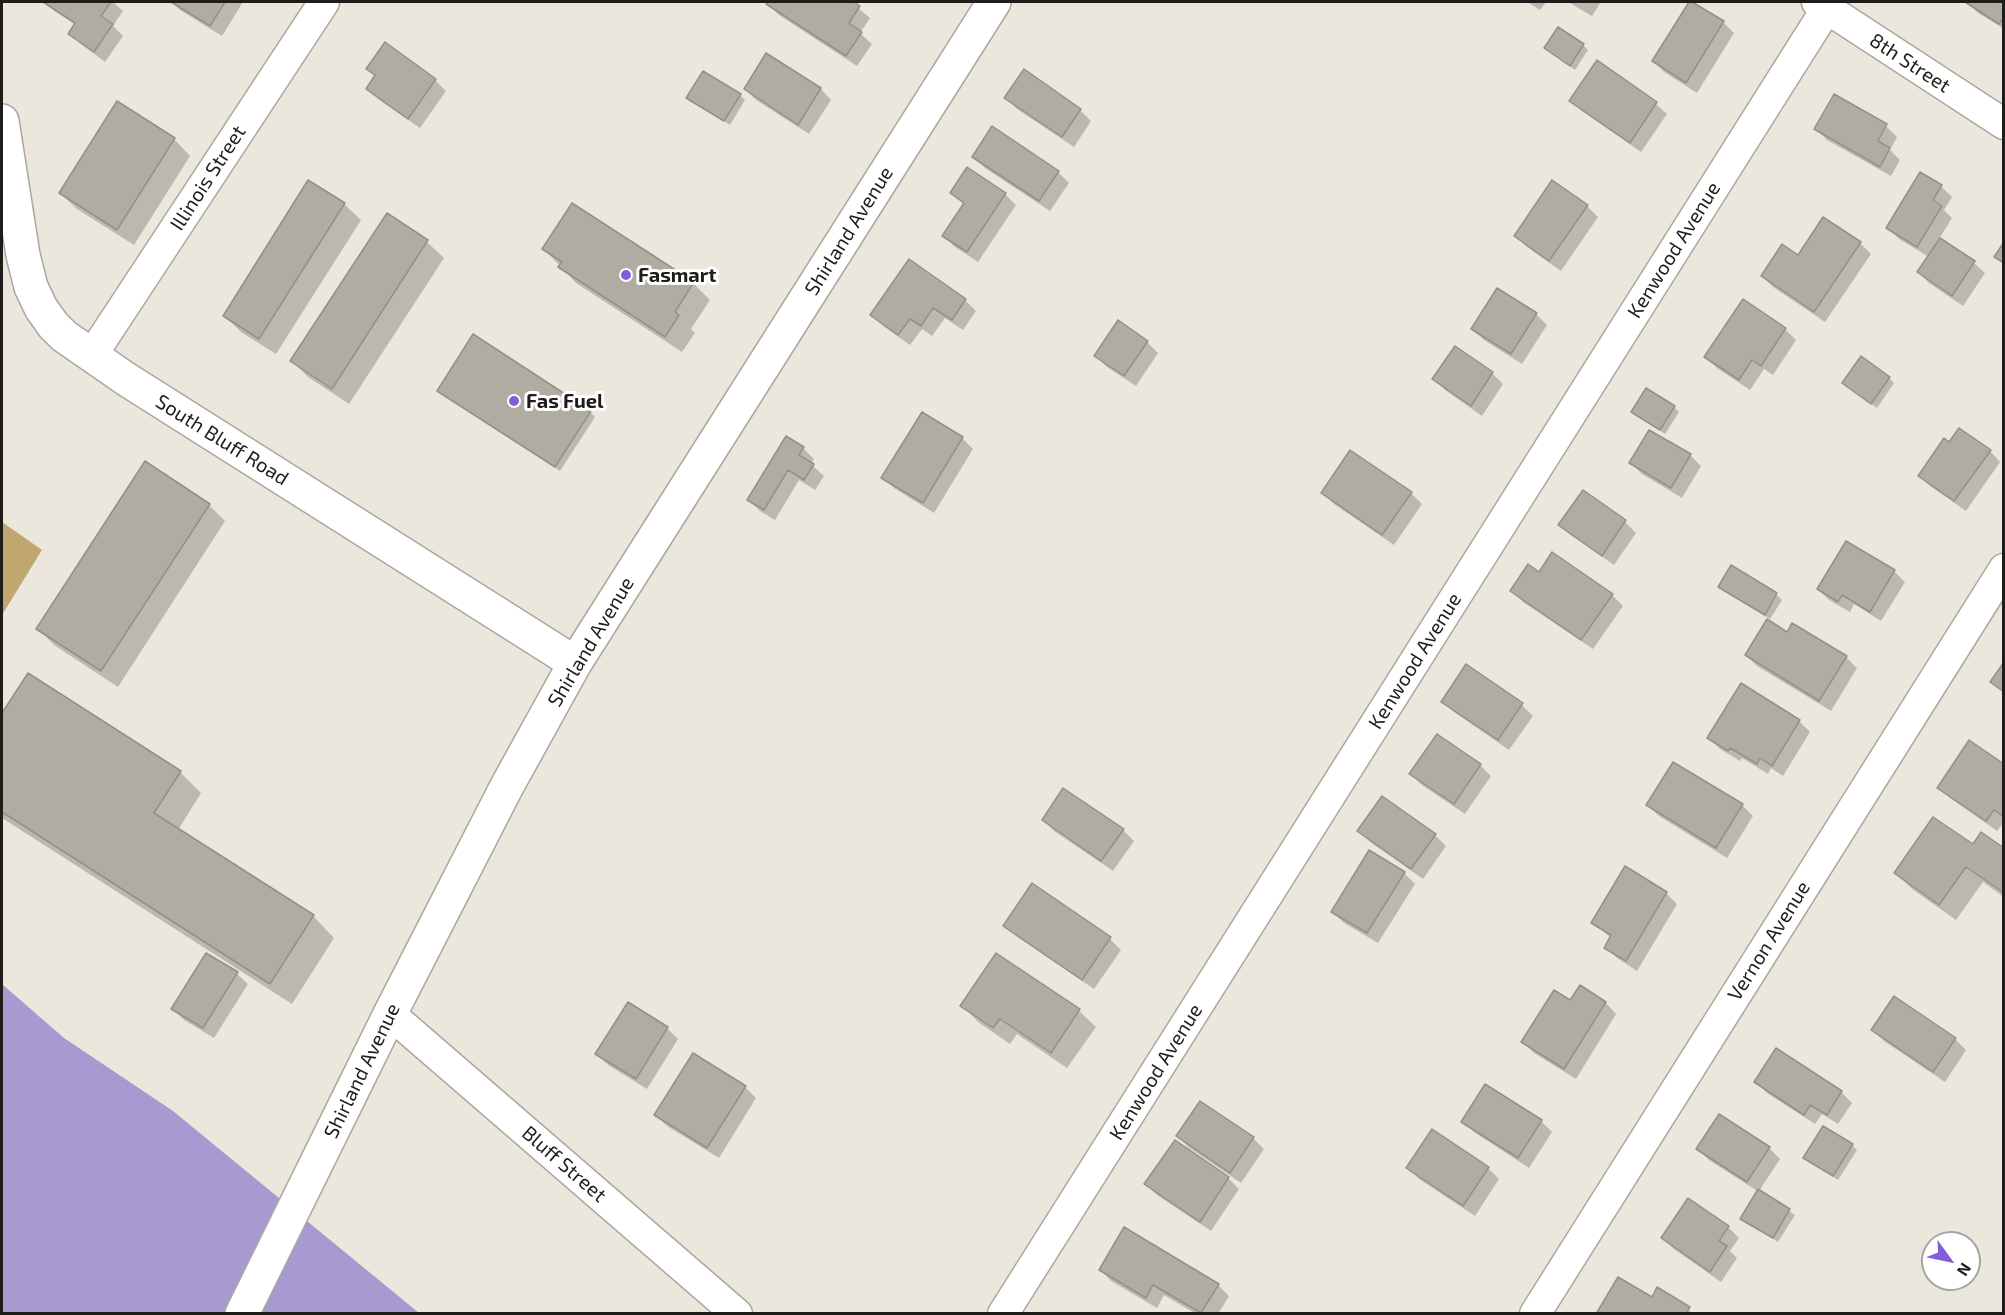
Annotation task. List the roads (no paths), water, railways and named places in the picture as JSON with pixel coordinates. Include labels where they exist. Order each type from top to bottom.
[{"type":"street","name":"Illinois Street","points":[[92,355],[324,2]]},
{"type":"street","name":"Shirland Avenue","points":[[242,1314],[390,1014],[507,786],[575,663],[994,2]]},
{"type":"street","name":"8th Street","points":[[1822,5],[2004,124]]},
{"type":"street","name":"Kenwood Avenue","points":[[1003,1314],[1822,5]]},
{"type":"street","name":"South Bluff Road","points":[[2,121],[23,255],[31,287],[41,308],[64,336],[575,663]]},
{"type":"street","name":"Vernon Avenue","points":[[1535,1314],[2004,569]]},
{"type":"street","name":"Bluff Street","points":[[390,1014],[737,1314]]},
{"type":"place","name":"Fasmart","points":[[626,275]]},
{"type":"place","name":"Fas Fuel","points":[[514,401]]}]
